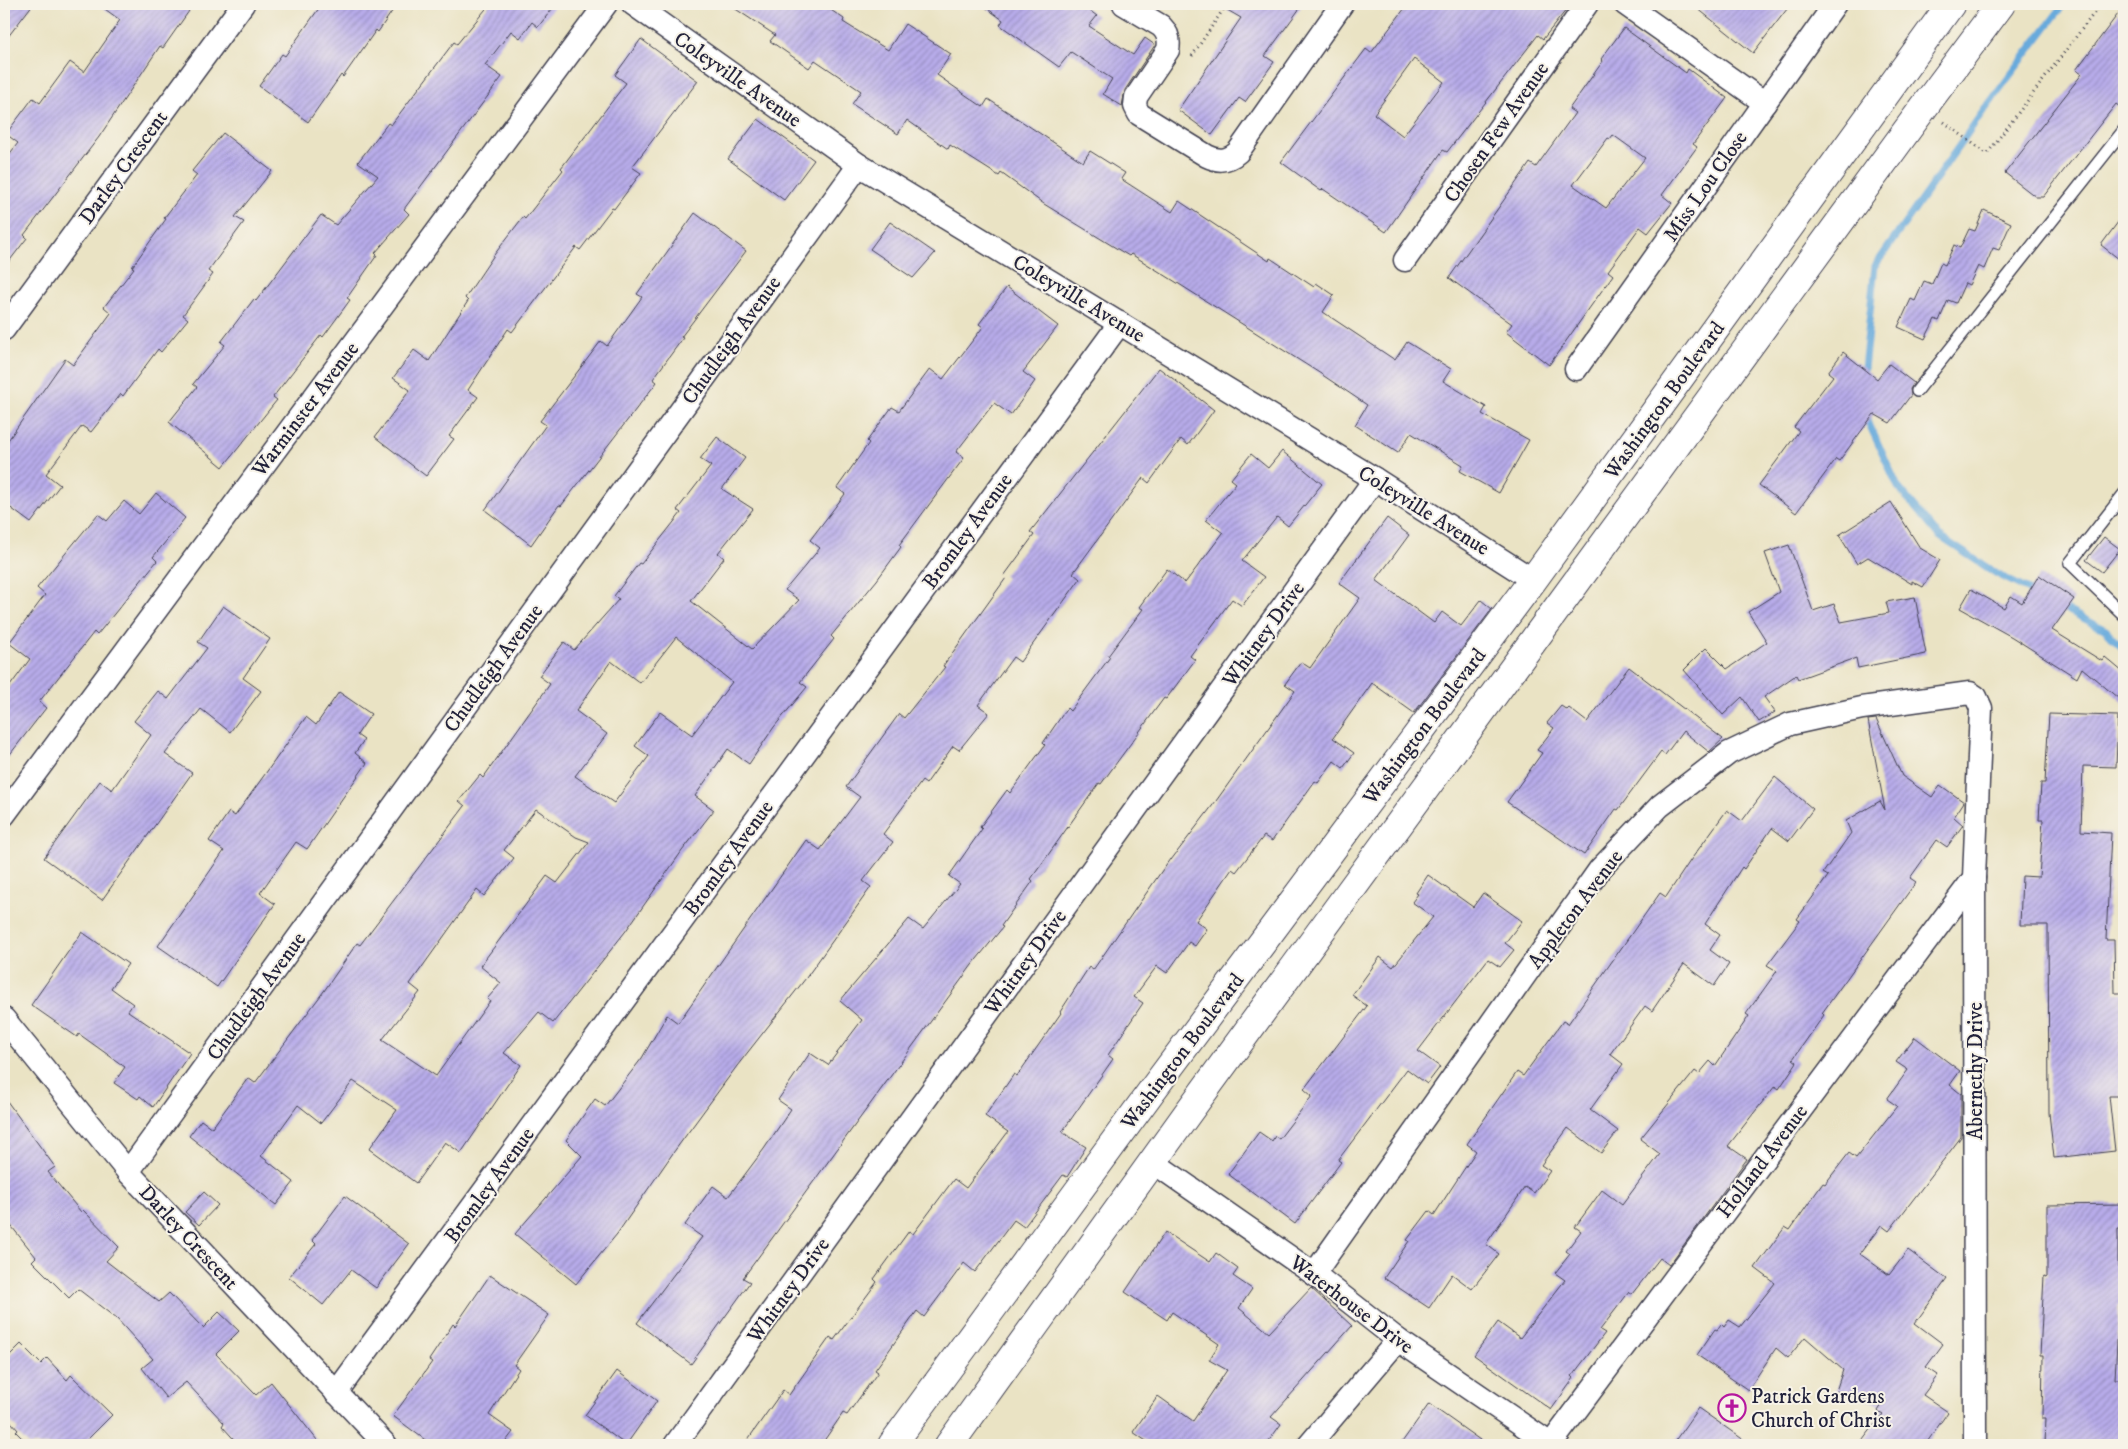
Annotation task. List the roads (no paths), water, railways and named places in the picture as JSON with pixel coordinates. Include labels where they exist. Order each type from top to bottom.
[{"type":"highway","name":"Washington Boulevard","points":[[892,1445],[1153,1088],[1533,580],[1951,4]]},
{"type":"highway","name":"Washington Boulevard","points":[[949,1445],[1153,1162],[2001,4]]},
{"type":"street","name":"Darley Crescent","points":[[4,329],[243,4]]},
{"type":"street","name":"Warminster Avenue","points":[[4,815],[606,4]]},
{"type":"street","name":"Coleyville Avenue","points":[[633,4],[859,165],[1375,479],[1533,580]]},
{"type":"street","points":[[1124,4],[1161,26],[1169,43],[1168,50],[1136,97],[1135,106],[1139,114],[1207,156],[1220,161],[1226,160],[1238,152],[1342,4]]},
{"type":"street","name":"Chosen Few Avenue","points":[[1405,260],[1587,4]]},
{"type":"street","points":[[1625,4],[1765,102]]},
{"type":"street","name":"Miss Lou Close","points":[[1576,369],[1835,4]]},
{"type":"street","name":"Chudleigh Avenue","points":[[128,1172],[859,165]]},
{"type":"street","name":"Bromley Avenue","points":[[336,1393],[1120,323]]},
{"type":"street","name":"Whitney Drive","points":[[675,1445],[1375,479]]},
{"type":"street","name":"Appleton Avenue","points":[[1314,1274],[1600,869],[1660,806],[1729,752],[1790,724],[1862,708],[1970,693],[1976,697]]},
{"type":"street","name":"Abernethy Drive","points":[[1975,1445],[1974,878],[1981,708],[1976,697]]},
{"type":"street","name":"Holland Avenue","points":[[1551,1445],[1974,878]]},
{"type":"street","name":"Darley Crescent","points":[[4,1019],[128,1172],[386,1445]]},
{"type":"street","name":"Waterhouse Drive","points":[[1153,1162],[1314,1274],[1398,1340],[1551,1445]]},
{"type":"street","points":[[1309,1445],[1398,1340]]},
{"type":"lane","points":[[1918,391],[2124,130]]},
{"type":"lane","points":[[2124,494],[2070,563],[2124,615]]},
{"type":"waterway","points":[[1863,378],[1875,266],[1984,110],[2064,4]]},
{"type":"waterway","points":[[1865,415],[1898,487],[1939,536],[1997,574],[2036,594]]},
{"type":"waterway","points":[[2059,606],[2106,630],[2124,650]]},
{"type":"place","name":"Patrick Gardens Church of Christ","points":[[1732,1408]]}]
